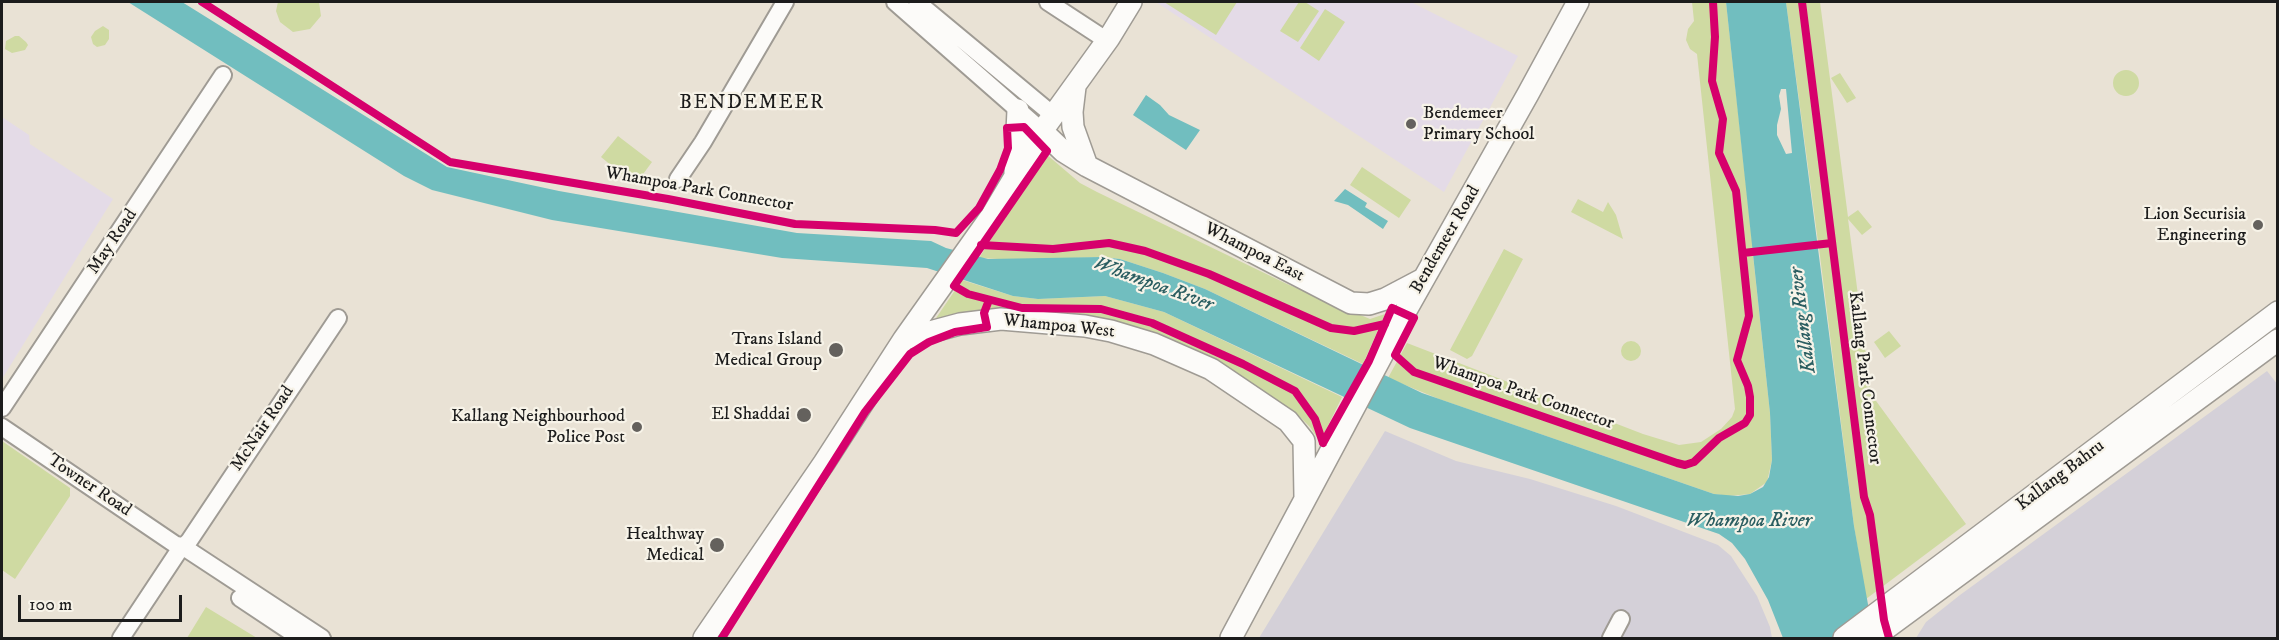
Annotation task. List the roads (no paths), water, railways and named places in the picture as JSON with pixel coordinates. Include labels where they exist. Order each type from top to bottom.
[{"type":"main road","points":[[704,639],[904,339],[992,215],[1048,123],[1109,38],[1131,2]]},
{"type":"main road","name":"Bendemeer Road","points":[[1231,639],[1424,279],[1578,2]]},
{"type":"main road","points":[[1075,86],[1073,127],[1087,166]]},
{"type":"main road","points":[[1014,176],[1018,110]]},
{"type":"main road","name":"Whampoa East","points":[[1048,123],[1063,151],[1087,166],[1351,303],[1369,304],[1386,299],[1424,279]]},
{"type":"main road","name":"Kallang Bahru","points":[[1873,639],[1900,607],[2277,312]]},
{"type":"main road","name":"Whampoa West","points":[[904,339],[960,324],[1001,319],[1085,326],[1154,344],[1211,369],[1288,421],[1304,441],[1305,501]]},
{"type":"main road","name":"Kallang Bahru","points":[[1844,639],[1900,607],[2277,340]]},
{"type":"street","points":[[678,179],[703,142],[785,2]]},
{"type":"street","points":[[895,2],[1018,110],[1048,123]]},
{"type":"street","points":[[917,2],[1048,123]]},
{"type":"street","points":[[1048,2],[1100,36],[1109,38]]},
{"type":"street","name":"May Road","points":[[2,408],[223,75]]},
{"type":"street","name":"McNair Road","points":[[121,639],[338,318]]},
{"type":"street","name":"Towner Road","points":[[2,427],[322,639]]},
{"type":"street","name":"McNair Road","points":[[134,639],[183,548]]},
{"type":"street","name":"Towner Road","points":[[183,548],[215,581],[300,639]]},
{"type":"street","points":[[1611,639],[1621,619]]},
{"type":"water","points":[[128,2],[182,2],[447,167],[559,191],[797,233],[931,241],[946,248],[988,259],[1101,257],[1120,259],[1205,289],[1422,393],[1714,494],[1738,496],[1750,494],[1763,487],[1769,477],[1772,460],[1770,413],[1726,2],[1786,2],[1854,526],[1874,638],[1783,638],[1768,600],[1745,559],[1732,543],[1719,534],[1410,428],[1164,312],[1105,296],[1038,299],[1013,296],[927,268],[782,258],[552,220],[432,190],[404,176]]},
{"type":"water","points":[[1146,95],[1169,115],[1200,130],[1186,150],[1133,115]]},
{"type":"water","points":[[1345,189],[1367,203],[1365,207],[1388,221],[1383,229],[1348,205],[1334,201]]},
{"type":"place","name":"Bendemeer Primary School","points":[[1411,124]]},
{"type":"place","name":"Lion Securisia Engineering","points":[[2258,225]]},
{"type":"place","name":"Trans Island Medical Group","points":[[836,350]]},
{"type":"place","name":"El Shaddai","points":[[804,415]]},
{"type":"place","name":"Kallang Neighbourhood Police Post","points":[[637,427]]},
{"type":"place","name":"Healthway Medical","points":[[717,545]]},
{"type":"district","name":"BENDEMEER","points":[[752,104]]},
{"type":"water label","name":"Whampoa River","points":[[1153,285]]},
{"type":"water label","name":"Kallang River","points":[[1804,320]]},
{"type":"water label","name":"Whampoa River","points":[[1749,522]]}]
